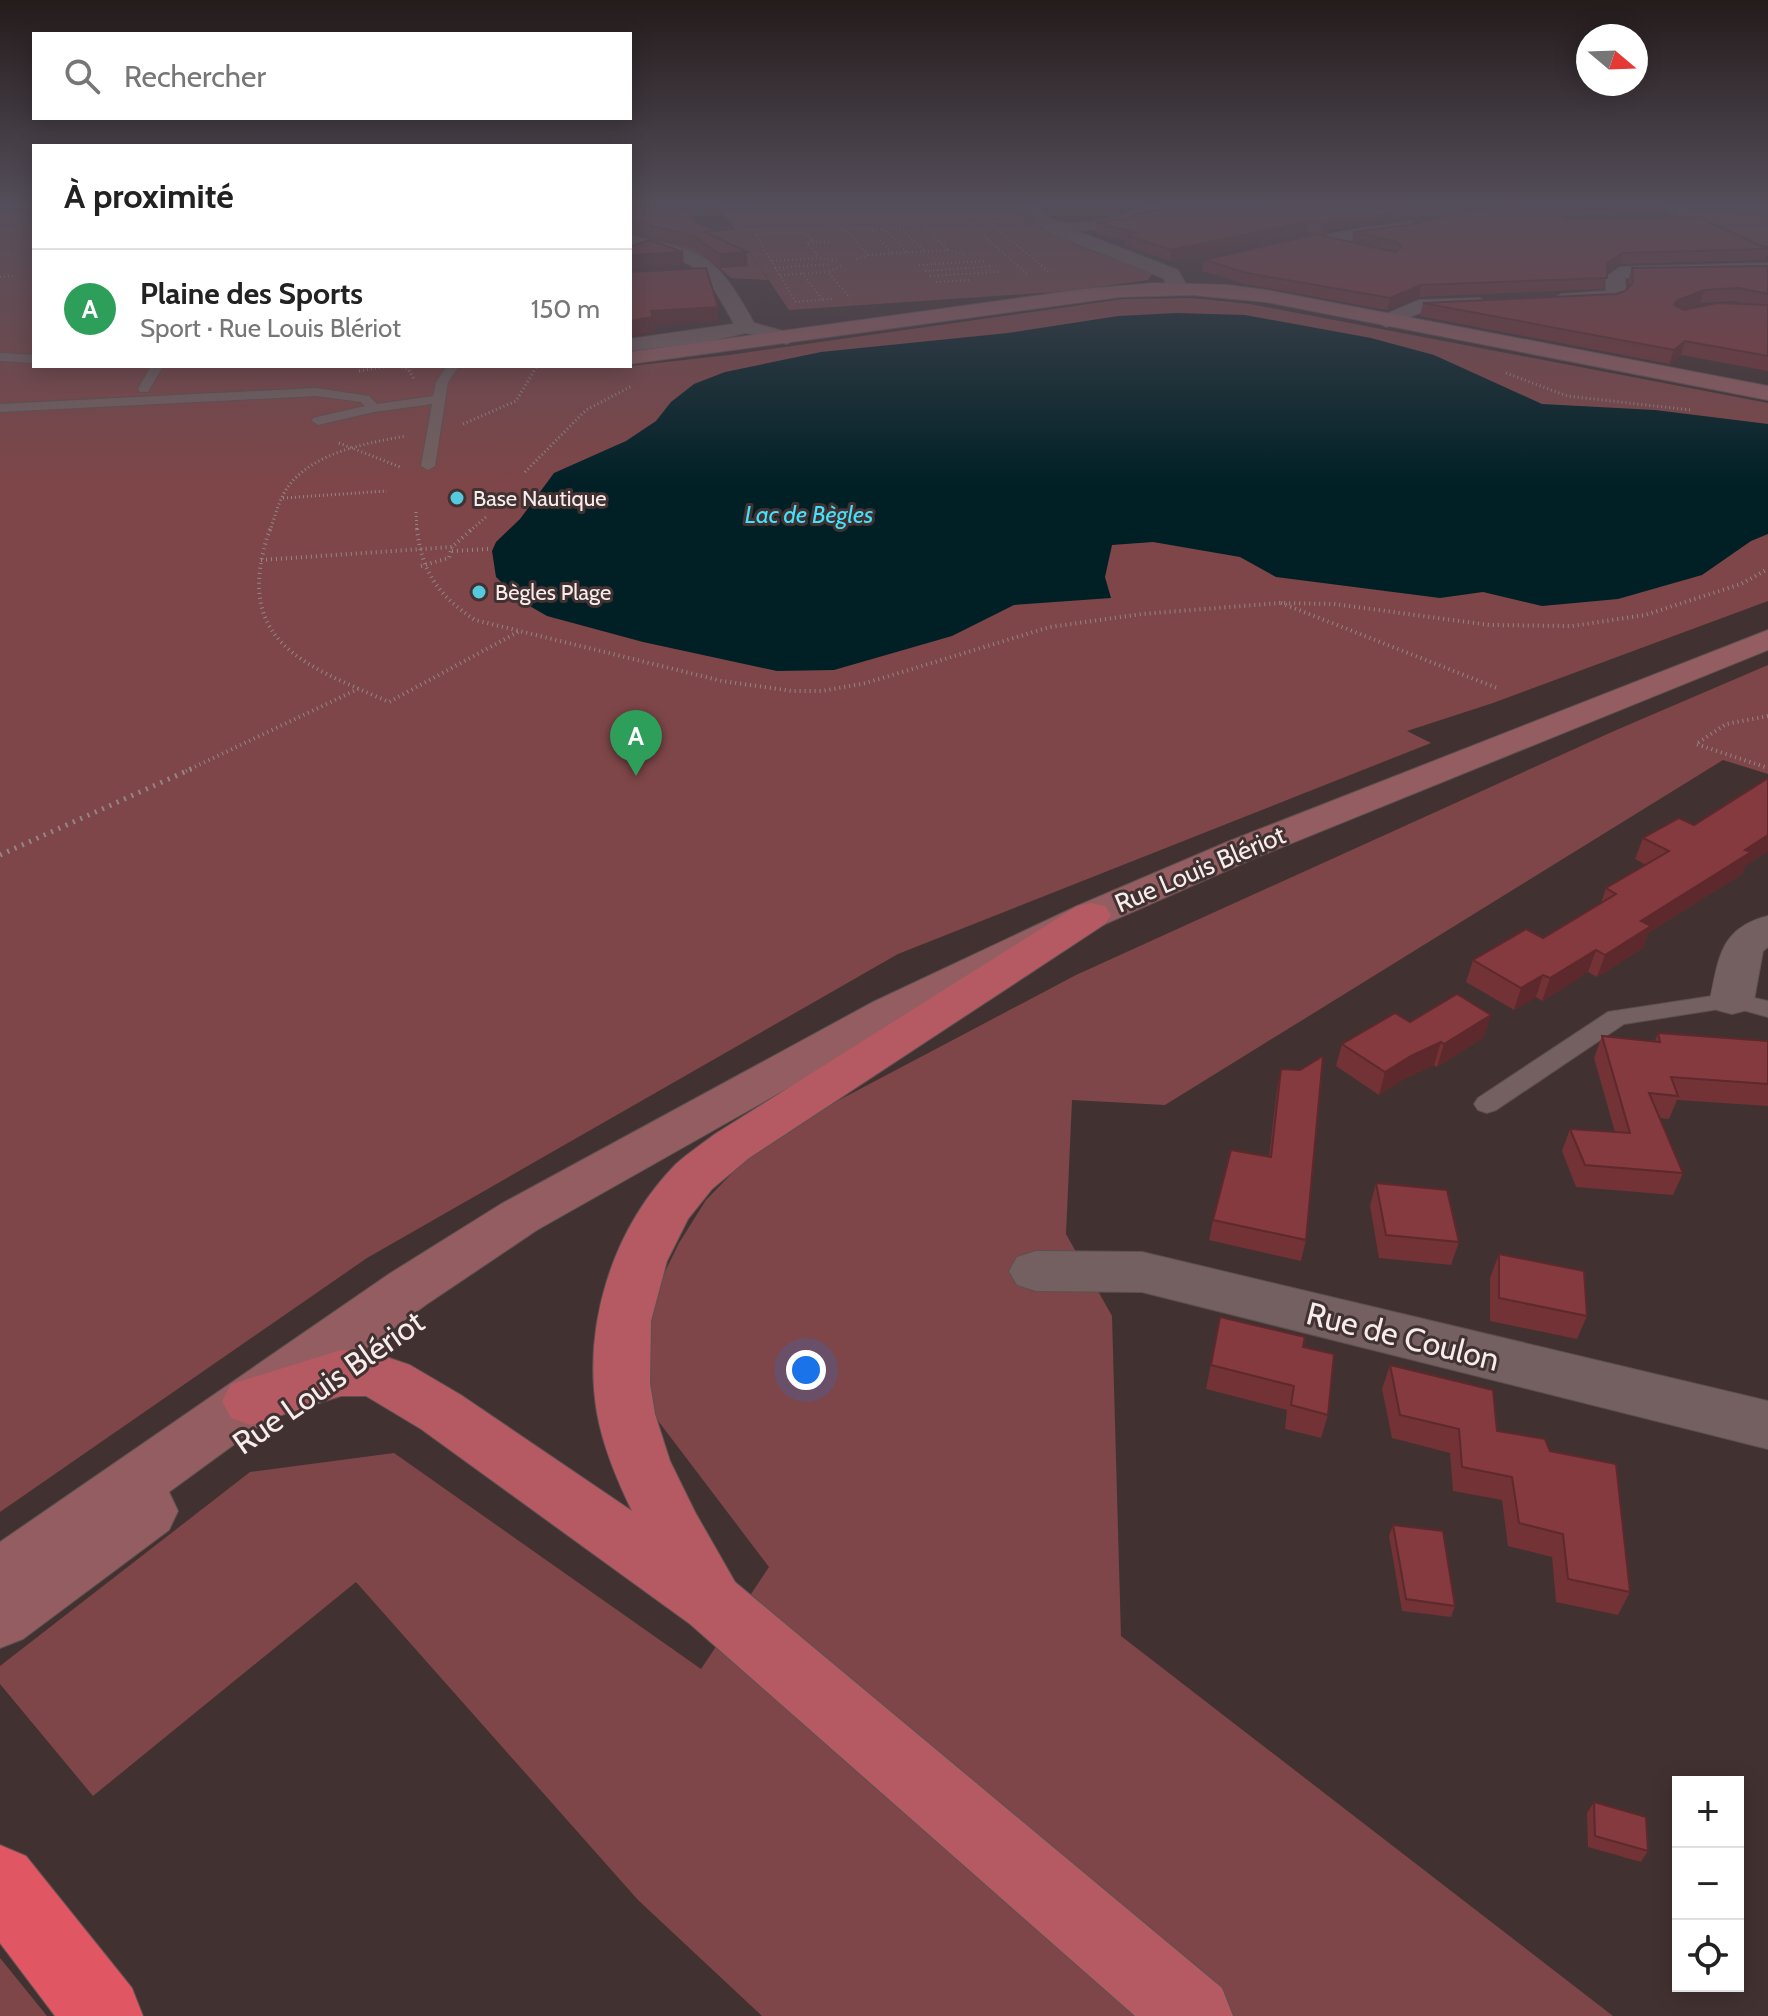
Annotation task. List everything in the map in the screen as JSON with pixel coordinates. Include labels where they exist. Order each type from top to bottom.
[{"type":"highway","points":[[0,1882],[104,2016]]},
{"type":"main road","points":[[713,1603],[657,1501],[626,1416],[620,1369],[623,1316],[640,1258],[663,1215],[692,1178],[732,1146],[1091,915]]},
{"type":"main road","points":[[251,1401],[341,1373],[366,1373],[390,1381],[441,1412],[713,1603],[1194,2016]]},
{"type":"street","points":[[729,298],[746,327]]},
{"type":"street","points":[[632,358],[1081,298]]},
{"type":"street","points":[[1254,298],[1305,305],[1768,393]]},
{"type":"street","points":[[1547,301],[1610,298]]},
{"type":"street","points":[[1386,321],[1419,306],[1500,303]]},
{"type":"street","points":[[632,345],[707,336],[746,327],[787,338]]},
{"type":"street","name":"Rue Louis Blériot","points":[[0,1578],[408,1289],[519,1217],[889,1012],[1091,915],[1241,850],[1768,639]]},
{"type":"street","points":[[1750,1004],[1743,946],[1768,928]]},
{"type":"street","name":"Rue Louis Blériot","points":[[0,1618],[341,1373],[542,1236],[654,1144]]},
{"type":"street","name":"Rue de Coulon","points":[[1036,1271],[1142,1272],[1768,1425]]},
{"type":"lane","points":[[0,357],[32,359]]},
{"type":"lane","points":[[144,389],[156,368]]},
{"type":"lane","points":[[428,466],[442,382],[452,368]]},
{"type":"lane","points":[[0,408],[316,392],[365,399],[374,408]]},
{"type":"lane","points":[[318,421],[374,408],[439,399]]},
{"type":"lane","points":[[1487,1104],[1617,1017],[1750,1004]]},
{"type":"path","points":[[794,298],[796,302],[849,298]]},
{"type":"path","points":[[850,298],[857,300]]},
{"type":"path","points":[[518,632],[389,702],[326,673],[291,651],[270,622],[257,596],[261,560],[283,498],[296,477],[353,449],[395,437],[452,429],[516,401],[536,368]]},
{"type":"path","points":[[1506,373],[1567,396],[1699,410]]},
{"type":"path","points":[[525,472],[581,413],[603,398],[632,386]]},
{"type":"path","points":[[329,440],[413,471]]},
{"type":"path","points":[[283,498],[387,491]]},
{"type":"path","points":[[416,512],[421,566],[431,586],[449,604],[475,620],[722,681],[792,691],[822,691],[866,683],[1050,627],[1142,614],[1280,603],[1334,604],[1489,625],[1572,626],[1645,615],[1741,584],[1768,569]]},
{"type":"path","points":[[421,566],[449,558],[452,549],[486,517]]},
{"type":"path","points":[[261,560],[418,549],[489,549]]},
{"type":"path","points":[[1280,603],[1497,688]]},
{"type":"path","points":[[0,855],[288,725],[359,689]]},
{"type":"path","points":[[1768,716],[1726,724],[1696,744],[1768,768]]},
{"type":"shaded area","points":[[0,298],[32,298],[32,368],[632,368],[1123,299],[1193,298],[1250,304],[1768,403],[1768,601],[1493,703],[1407,731],[1431,743],[898,954],[367,1258],[0,1512]]},
{"type":"shaded area","points":[[781,298],[965,298],[789,310]]},
{"type":"shaded area","points":[[1768,665],[1768,774],[1723,760],[1165,1105],[1072,1100],[1066,1234],[1112,1316],[1121,1636],[1613,2016],[762,2016],[638,1900],[356,1582],[93,1796],[0,1684],[0,1666],[250,1472],[394,1453],[701,1669],[769,1567],[640,1397],[655,1292],[679,1243],[706,1200],[743,1162],[788,1127],[1076,975],[1614,731]]},
{"type":"shaded area","points":[[0,1958],[47,2016],[0,2016]]},
{"type":"water","name":"Lac de Bègles","points":[[1177,313],[1245,315],[1371,338],[1434,355],[1542,404],[1655,410],[1768,424],[1768,534],[1751,541],[1702,575],[1618,599],[1542,606],[1483,592],[1440,598],[1276,577],[1240,557],[1153,542],[1112,545],[1105,577],[1111,598],[1014,605],[952,636],[834,670],[777,671],[643,642],[547,616],[521,601],[496,577],[492,551],[496,542],[520,519],[554,473],[626,441],[656,421],[671,402],[694,384],[725,372],[821,352],[1008,333],[1118,316]]},
{"type":"building","points":[[632,298],[715,298],[718,307],[651,311],[653,317],[632,321]]},
{"type":"building","points":[[1529,298],[1683,298],[1674,305],[1684,310],[1717,303],[1768,305],[1768,356],[1685,341],[1674,350],[1423,303]]},
{"type":"building","points":[[1768,778],[1768,835],[1745,850],[1751,852],[1641,921],[1651,926],[1605,955],[1596,950],[1550,978],[1543,975],[1521,988],[1473,960],[1526,929],[1543,938],[1616,894],[1606,888],[1669,851],[1643,838],[1679,818],[1694,825]]},
{"type":"building","points":[[1457,994],[1491,1015],[1444,1044],[1441,1042],[1411,1056],[1385,1072],[1342,1044],[1395,1013],[1410,1022]]},
{"type":"building","points":[[1658,1033],[1768,1041],[1768,1084],[1671,1077],[1678,1096],[1649,1093],[1683,1173],[1585,1165],[1570,1129],[1630,1133],[1602,1036],[1660,1042]]},
{"type":"building","points":[[1323,1056],[1306,1240],[1213,1220],[1231,1150],[1271,1157],[1281,1069],[1300,1070]]},
{"type":"building","points":[[1376,1183],[1447,1190],[1459,1242],[1386,1235]]},
{"type":"building","points":[[1499,1254],[1584,1271],[1587,1316],[1499,1298]]},
{"type":"building","points":[[1220,1317],[1305,1337],[1303,1347],[1334,1354],[1328,1415],[1291,1405],[1294,1386],[1211,1365]]},
{"type":"building","points":[[1390,1365],[1493,1390],[1497,1431],[1545,1439],[1550,1451],[1616,1464],[1630,1592],[1568,1579],[1563,1534],[1519,1523],[1512,1477],[1462,1467],[1459,1429],[1400,1415]]},
{"type":"building","points":[[1393,1525],[1443,1531],[1455,1606],[1406,1599]]},
{"type":"building","points":[[1594,1802],[1646,1817],[1648,1851],[1595,1836]]},
{"type":"place","name":"Base Nautique","points":[[457,498]]},
{"type":"place","name":"Bègles Plage","points":[[479,592]]},
{"type":"place","name":"Plaine des Sports","points":[[636,776]]}]
